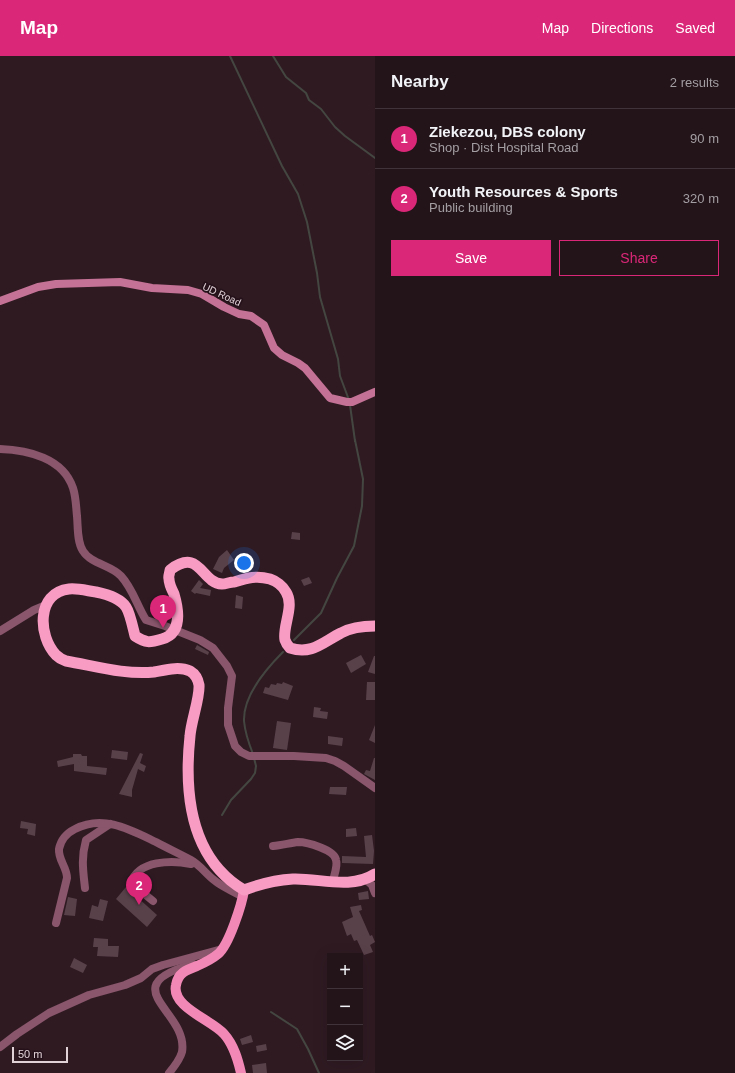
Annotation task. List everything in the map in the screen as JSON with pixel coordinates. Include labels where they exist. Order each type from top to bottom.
[{"type":"highway","points":[[371,877],[352,883],[294,879],[264,883],[244,893],[217,868],[204,849],[191,810],[188,770],[189,742],[193,715],[198,697],[199,686],[197,677],[190,671],[181,668],[136,672],[66,661],[56,656],[49,644],[44,632],[42,618],[46,605],[55,595],[68,589],[102,593],[118,599],[126,607],[135,636],[145,642],[169,637],[175,631],[178,616],[169,579],[170,570],[178,564],[189,562],[200,567],[214,583],[222,584],[260,576],[274,580],[282,586],[287,593],[289,603],[285,640],[290,648],[299,651],[306,650],[319,646],[342,632],[362,626],[375,626]]},
{"type":"main road","name":"UD Road","points":[[0,301],[38,287],[56,284],[120,282],[152,288],[188,290],[202,294],[239,314],[251,316],[258,320],[264,325],[274,348],[282,355],[305,368],[330,398],[352,402],[375,392]]},
{"type":"main road","points":[[241,1073],[229,1040],[218,1028],[189,1009],[179,1000],[175,989],[177,980],[181,973],[213,958],[222,949],[230,933],[244,893]]},
{"type":"street","points":[[0,449],[17,450],[40,457],[52,461],[61,469],[73,488],[80,546],[84,554],[91,559],[111,568],[120,575],[129,586],[146,620],[200,640],[213,648],[232,676],[228,708],[228,725],[235,746],[241,752],[249,756],[294,756],[330,759],[344,766],[375,788]]},
{"type":"street","points":[[0,631],[34,610],[46,605]]},
{"type":"street","points":[[56,923],[68,878],[68,873],[60,860],[59,849],[63,838],[68,833],[83,824],[116,824],[129,829],[192,860],[214,880],[244,893]]},
{"type":"street","points":[[85,888],[82,854],[86,840],[110,824]]},
{"type":"street","points":[[273,846],[299,842],[312,844],[331,852],[337,861],[333,881]]},
{"type":"street","points":[[153,901],[131,883],[137,872],[146,867],[163,862],[182,862],[198,865]]},
{"type":"street","points":[[371,877],[375,892]]},
{"type":"street","points":[[0,1047],[49,1013],[89,995],[125,985],[141,978],[152,969],[163,965],[222,949]]},
{"type":"street","points":[[176,1073],[181,1062],[182,1044],[180,1036],[155,993],[157,982],[164,975],[172,971],[213,958]]},
{"type":"street","points":[[169,1073],[182,1052]]},
{"type":"building","points":[[292,532],[300,533],[300,540],[291,539]]},
{"type":"building","points":[[227,550],[234,560],[224,568],[222,573],[213,569],[219,557]]},
{"type":"building","points":[[309,577],[312,583],[304,586],[301,580]]},
{"type":"building","points":[[199,580],[203,584],[200,588],[211,590],[210,596],[195,594],[191,591]]},
{"type":"building","points":[[236,595],[243,597],[242,609],[235,608]]},
{"type":"building","points":[[197,645],[209,652],[208,655],[195,649]]},
{"type":"building","points":[[361,655],[366,664],[351,673],[346,663]]},
{"type":"building","points":[[375,656],[375,674],[368,672]]},
{"type":"building","points":[[283,682],[293,686],[288,700],[263,693],[265,687],[269,688],[271,684],[282,684]]},
{"type":"building","points":[[367,682],[375,682],[375,700],[366,700]]},
{"type":"building","points":[[314,707],[321,708],[320,711],[328,712],[327,719],[313,717]]},
{"type":"building","points":[[277,721],[291,723],[287,750],[273,748]]},
{"type":"building","points":[[375,725],[375,743],[369,740]]},
{"type":"building","points":[[328,736],[343,738],[342,746],[328,744]]},
{"type":"building","points":[[112,750],[128,752],[127,760],[111,758]]},
{"type":"building","points":[[140,753],[143,754],[140,763],[146,766],[144,772],[138,769],[132,790],[132,797],[119,794]]},
{"type":"building","points":[[73,754],[87,756],[87,766],[107,768],[106,775],[74,771],[74,764],[58,767],[57,761],[73,757]]},
{"type":"building","points":[[374,758],[375,780],[364,774],[366,770],[370,771]]},
{"type":"building","points":[[330,787],[347,787],[346,795],[329,794]]},
{"type":"building","points":[[21,821],[36,824],[35,836],[27,834],[28,829],[20,828]]},
{"type":"building","points":[[356,828],[357,836],[346,837],[346,829]]},
{"type":"building","points":[[372,835],[374,851],[373,864],[342,863],[342,856],[366,857],[364,836]]},
{"type":"building","points":[[126,887],[157,915],[147,927],[116,899]]},
{"type":"building","points":[[368,891],[369,899],[359,900],[358,893]]},
{"type":"building","points":[[68,897],[77,899],[75,916],[64,915]]},
{"type":"building","points":[[100,899],[108,901],[103,921],[89,918],[92,905],[98,907]]},
{"type":"building","points":[[361,905],[362,910],[359,911],[370,936],[372,935],[375,942],[370,945],[373,952],[364,955],[357,940],[354,941],[351,934],[347,936],[342,922],[353,917],[350,907]]},
{"type":"building","points":[[94,938],[108,939],[108,946],[119,946],[118,957],[97,956],[98,947],[93,947]]},
{"type":"building","points":[[74,958],[87,965],[83,973],[70,967]]},
{"type":"building","points":[[251,1035],[253,1042],[242,1045],[240,1039]]},
{"type":"building","points":[[266,1044],[267,1050],[257,1052],[256,1046]]},
{"type":"building","points":[[266,1063],[267,1073],[253,1073],[252,1065]]},
{"type":"waterway","points":[[230,56],[282,166],[298,194],[307,222],[320,297],[338,359],[340,376],[349,400]]},
{"type":"waterway","points":[[273,56],[286,77],[306,93],[309,100],[321,109],[335,127],[375,158]]},
{"type":"waterway","points":[[350,405],[355,441]]},
{"type":"waterway","points":[[294,640],[321,613],[354,546],[362,506],[363,479],[355,440]]},
{"type":"waterway","points":[[253,754],[247,738],[244,721],[247,702],[251,692],[263,674],[283,652]]},
{"type":"waterway","points":[[222,815],[231,800],[255,773],[256,766],[254,758]]},
{"type":"waterway","points":[[271,1012],[297,1029],[319,1073]]},
{"type":"place","name":"Ziekezou, DBS colony","points":[[163,628]]},
{"type":"place","name":"Youth Resources & Sports","points":[[139,905]]}]
